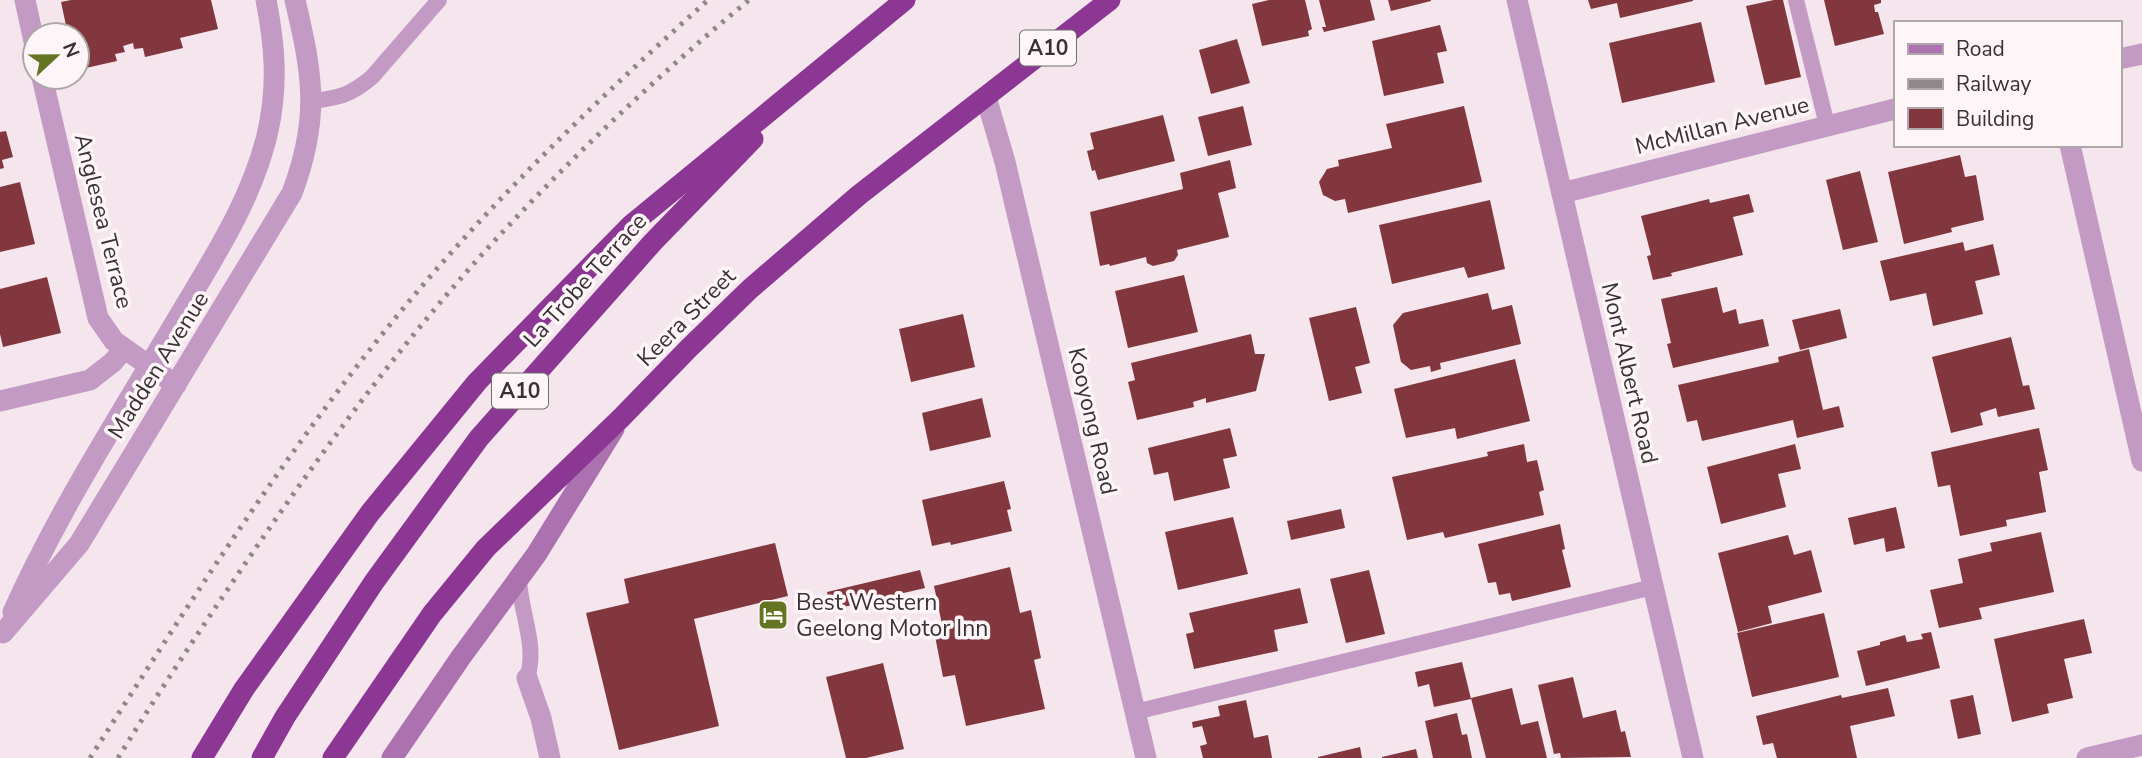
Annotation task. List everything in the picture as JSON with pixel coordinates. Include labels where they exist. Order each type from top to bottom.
[{"type":"highway","name":"A10","points":[[827,63],[905,0]]},
{"type":"highway","name":"Keera Street","points":[[621,418],[750,289],[859,195],[1110,0]]},
{"type":"highway","points":[[202,758],[244,690],[370,513],[477,382],[631,225],[827,63]]},
{"type":"highway","name":"La Trobe Terrace","points":[[262,758],[285,717],[374,582],[480,438],[653,242],[827,63]]},
{"type":"highway","name":"A10","points":[[333,758],[432,614],[486,548],[621,418]]},
{"type":"street","points":[[24,0],[29,21]]},
{"type":"street","name":"Madden Avenue","points":[[2,636],[58,520],[245,197],[261,157],[273,103],[274,44],[266,0]]},
{"type":"street","name":"Madden Avenue","points":[[2,636],[79,544],[292,194],[305,157],[312,101],[304,36],[295,0]]},
{"type":"street","name":"Mont Albert Road","points":[[1517,0],[1693,758]]},
{"type":"street","points":[[2121,59],[2142,54]]},
{"type":"street","name":"Anglesea Terrace","points":[[45,91],[98,318],[110,337],[176,385]]},
{"type":"street","name":"Kooyong Road","points":[[986,97],[1004,162],[1146,758]]},
{"type":"street","points":[[273,103],[312,101]]},
{"type":"street","name":"McMillan Avenue","points":[[1562,193],[1894,109]]},
{"type":"street","points":[[2070,147],[2142,461]]},
{"type":"street","points":[[0,401],[90,380],[113,362],[124,349]]},
{"type":"street","name":"Keera Street","points":[[393,758],[461,657],[519,579],[621,418]]},
{"type":"street","points":[[527,678],[541,718],[550,758]]},
{"type":"street","points":[[2087,758],[2142,745]]},
{"type":"lane","points":[[312,101],[340,98],[361,86],[372,77],[439,0]]},
{"type":"lane","points":[[1796,0],[1827,125]]},
{"type":"lane","points":[[519,579],[521,607],[531,654],[527,678]]},
{"type":"lane","points":[[1135,712],[1653,587]]},
{"type":"building","points":[[211,0],[218,29],[180,38],[183,48],[145,57],[143,48],[134,49],[133,43],[123,46],[125,52],[115,54],[117,61],[91,67],[91,21],[65,21],[61,2]]},
{"type":"building","points":[[1269,0],[1305,0],[1312,29],[1308,31],[1309,36],[1262,46],[1252,4]]},
{"type":"building","points":[[1319,0],[1370,0],[1375,20],[1324,32],[1322,27],[1326,27]]},
{"type":"building","points":[[1388,0],[1431,0],[1431,1],[1391,11]]},
{"type":"building","points":[[1588,0],[1693,1],[1620,18],[1617,3],[1591,9]]},
{"type":"building","points":[[1783,0],[1801,77],[1765,85],[1746,6]]},
{"type":"building","points":[[1824,0],[1881,0],[1881,3],[1874,5],[1884,34],[1835,46]]},
{"type":"building","points":[[1701,22],[1715,82],[1622,103],[1609,43]]},
{"type":"building","points":[[1440,25],[1447,51],[1437,53],[1444,83],[1384,96],[1372,41]]},
{"type":"building","points":[[1237,39],[1250,83],[1211,94],[1199,50]]},
{"type":"building","points":[[1243,106],[1252,145],[1208,156],[1198,117]]},
{"type":"building","points":[[1464,106],[1482,182],[1348,213],[1345,199],[1335,201],[1323,195],[1319,182],[1327,169],[1339,166],[1338,160],[1392,148],[1386,124]]},
{"type":"building","points":[[1163,115],[1175,161],[1098,180],[1095,170],[1092,171],[1087,151],[1094,149],[1090,133]]},
{"type":"building","points":[[6,131],[13,157],[2,160],[4,168],[0,169],[0,132]]},
{"type":"building","points":[[1960,155],[1965,177],[1976,175],[1984,220],[1951,228],[1952,232],[1904,244],[1888,172]]},
{"type":"building","points":[[1230,160],[1236,188],[1218,193],[1229,237],[1177,250],[1178,255],[1174,261],[1153,266],[1147,263],[1146,257],[1100,266],[1090,212],[1183,189],[1180,173]]},
{"type":"building","points":[[1860,171],[1878,242],[1843,250],[1826,180]]},
{"type":"building","points":[[20,182],[35,244],[0,252],[0,187]]},
{"type":"building","points":[[1749,194],[1754,212],[1733,217],[1743,255],[1653,280],[1647,256],[1651,255],[1641,216],[1709,199],[1710,203]]},
{"type":"building","points":[[1490,200],[1505,269],[1468,278],[1464,267],[1392,284],[1379,225]]},
{"type":"building","points":[[1963,242],[1965,251],[1993,244],[2000,275],[1975,281],[1983,314],[1933,326],[1926,293],[1890,301],[1880,261]]},
{"type":"building","points":[[1184,275],[1198,332],[1128,348],[1115,291]]},
{"type":"building","points":[[47,277],[61,333],[3,347],[0,334],[0,289]]},
{"type":"building","points":[[1717,287],[1723,313],[1736,309],[1739,324],[1763,319],[1769,346],[1673,368],[1667,344],[1671,343],[1661,299]]},
{"type":"building","points":[[1488,293],[1492,310],[1512,305],[1521,344],[1440,363],[1441,369],[1431,372],[1430,366],[1411,370],[1401,362],[1393,325],[1403,313]]},
{"type":"building","points":[[1356,307],[1370,363],[1355,367],[1362,393],[1329,401],[1309,318]]},
{"type":"building","points":[[1840,309],[1847,338],[1800,350],[1792,320]]},
{"type":"building","points":[[963,314],[975,367],[911,382],[899,329]]},
{"type":"building","points":[[1251,334],[1255,354],[1265,354],[1256,391],[1206,403],[1206,398],[1193,402],[1194,407],[1137,420],[1128,382],[1135,380],[1131,363]]},
{"type":"building","points":[[2011,337],[2023,386],[2029,385],[2035,409],[1998,417],[1996,408],[1980,413],[1983,425],[1951,433],[1932,357]]},
{"type":"building","points":[[1809,349],[1823,410],[1839,406],[1844,427],[1797,438],[1793,420],[1702,441],[1697,420],[1687,422],[1678,385],[1779,362],[1778,357]]},
{"type":"building","points":[[1515,359],[1530,421],[1457,439],[1455,428],[1406,438],[1394,389]]},
{"type":"building","points":[[982,398],[991,437],[930,451],[922,413]]},
{"type":"building","points":[[1230,428],[1237,456],[1223,459],[1230,488],[1174,501],[1168,472],[1154,475],[1148,448]]},
{"type":"building","points":[[2039,428],[2048,470],[2039,472],[2046,512],[2006,520],[2007,526],[1960,536],[1950,485],[1938,487],[1931,452]]},
{"type":"building","points":[[1524,444],[1527,462],[1537,460],[1544,490],[1539,492],[1544,515],[1445,538],[1443,532],[1407,540],[1392,477],[1488,456],[1487,452]]},
{"type":"building","points":[[1795,444],[1801,469],[1778,474],[1786,507],[1721,524],[1707,467]]},
{"type":"building","points":[[1004,481],[1011,509],[1007,510],[1012,531],[951,545],[950,542],[932,546],[922,500]]},
{"type":"building","points":[[1896,507],[1905,548],[1886,552],[1884,538],[1854,545],[1848,518]]},
{"type":"building","points":[[1341,509],[1345,528],[1291,540],[1287,521]]},
{"type":"building","points":[[1233,517],[1248,574],[1178,590],[1165,532]]},
{"type":"building","points":[[1560,524],[1565,549],[1562,550],[1571,587],[1512,601],[1510,593],[1499,595],[1496,582],[1488,583],[1478,544]]},
{"type":"building","points":[[2041,532],[2054,592],[1979,608],[1982,619],[1939,628],[1930,590],[1963,583],[1958,559],[1992,551],[1990,543]]},
{"type":"building","points":[[1788,535],[1794,555],[1811,550],[1822,592],[1768,606],[1772,623],[1738,632],[1718,553]]},
{"type":"building","points":[[775,543],[788,596],[694,619],[719,726],[619,750],[586,613],[629,603],[624,579]]},
{"type":"building","points":[[1010,567],[1020,613],[1031,610],[1041,658],[1034,660],[1045,709],[966,726],[955,675],[943,677],[934,631],[943,629],[934,586]]},
{"type":"building","points":[[920,570],[925,588],[831,610],[827,592]]},
{"type":"building","points":[[1369,570],[1385,634],[1346,643],[1330,579]]},
{"type":"building","points":[[1300,588],[1308,623],[1274,630],[1278,651],[1194,669],[1186,634],[1194,632],[1189,613]]},
{"type":"building","points":[[1824,613],[1839,677],[1752,697],[1737,633]]},
{"type":"building","points":[[2084,619],[2092,653],[2064,659],[2073,698],[2047,704],[2049,713],[2012,722],[1994,639]]},
{"type":"building","points":[[1931,632],[1940,668],[1866,686],[1857,651],[1905,635],[1907,642],[1923,639],[1921,634]]},
{"type":"building","points":[[1462,662],[1471,699],[1434,707],[1429,684],[1418,687],[1415,672]]},
{"type":"building","points":[[883,663],[904,749],[866,758],[846,758],[826,677]]},
{"type":"building","points":[[1573,677],[1583,718],[1616,710],[1621,732],[1625,731],[1631,757],[1561,758],[1560,753],[1554,754],[1538,685]]},
{"type":"building","points":[[1512,688],[1521,725],[1538,721],[1547,758],[1486,758],[1471,698]]},
{"type":"building","points":[[1888,688],[1895,716],[1850,726],[1857,758],[1777,758],[1773,743],[1763,745],[1756,716],[1841,695],[1842,698]]},
{"type":"building","points":[[1973,695],[1981,734],[1958,739],[1950,700]]},
{"type":"building","points":[[1246,700],[1254,738],[1268,735],[1272,758],[1203,758],[1200,746],[1207,744],[1202,726],[1193,728],[1192,722],[1220,716],[1218,706]]},
{"type":"building","points":[[1457,713],[1462,735],[1467,734],[1472,758],[1433,758],[1425,721]]},
{"type":"building","points":[[1360,747],[1362,758],[1318,758],[1318,757]]},
{"type":"building","points":[[1416,749],[1418,758],[1382,758],[1382,757]]},
{"type":"railway","points":[[90,758],[275,477],[397,316],[470,232],[546,152],[708,0]]},
{"type":"railway","points":[[118,758],[189,646],[291,497],[350,416],[444,298],[574,158],[677,61],[749,0]]},
{"type":"place","name":"Best Western Geelong Motor Inn","points":[[773,615]]}]
